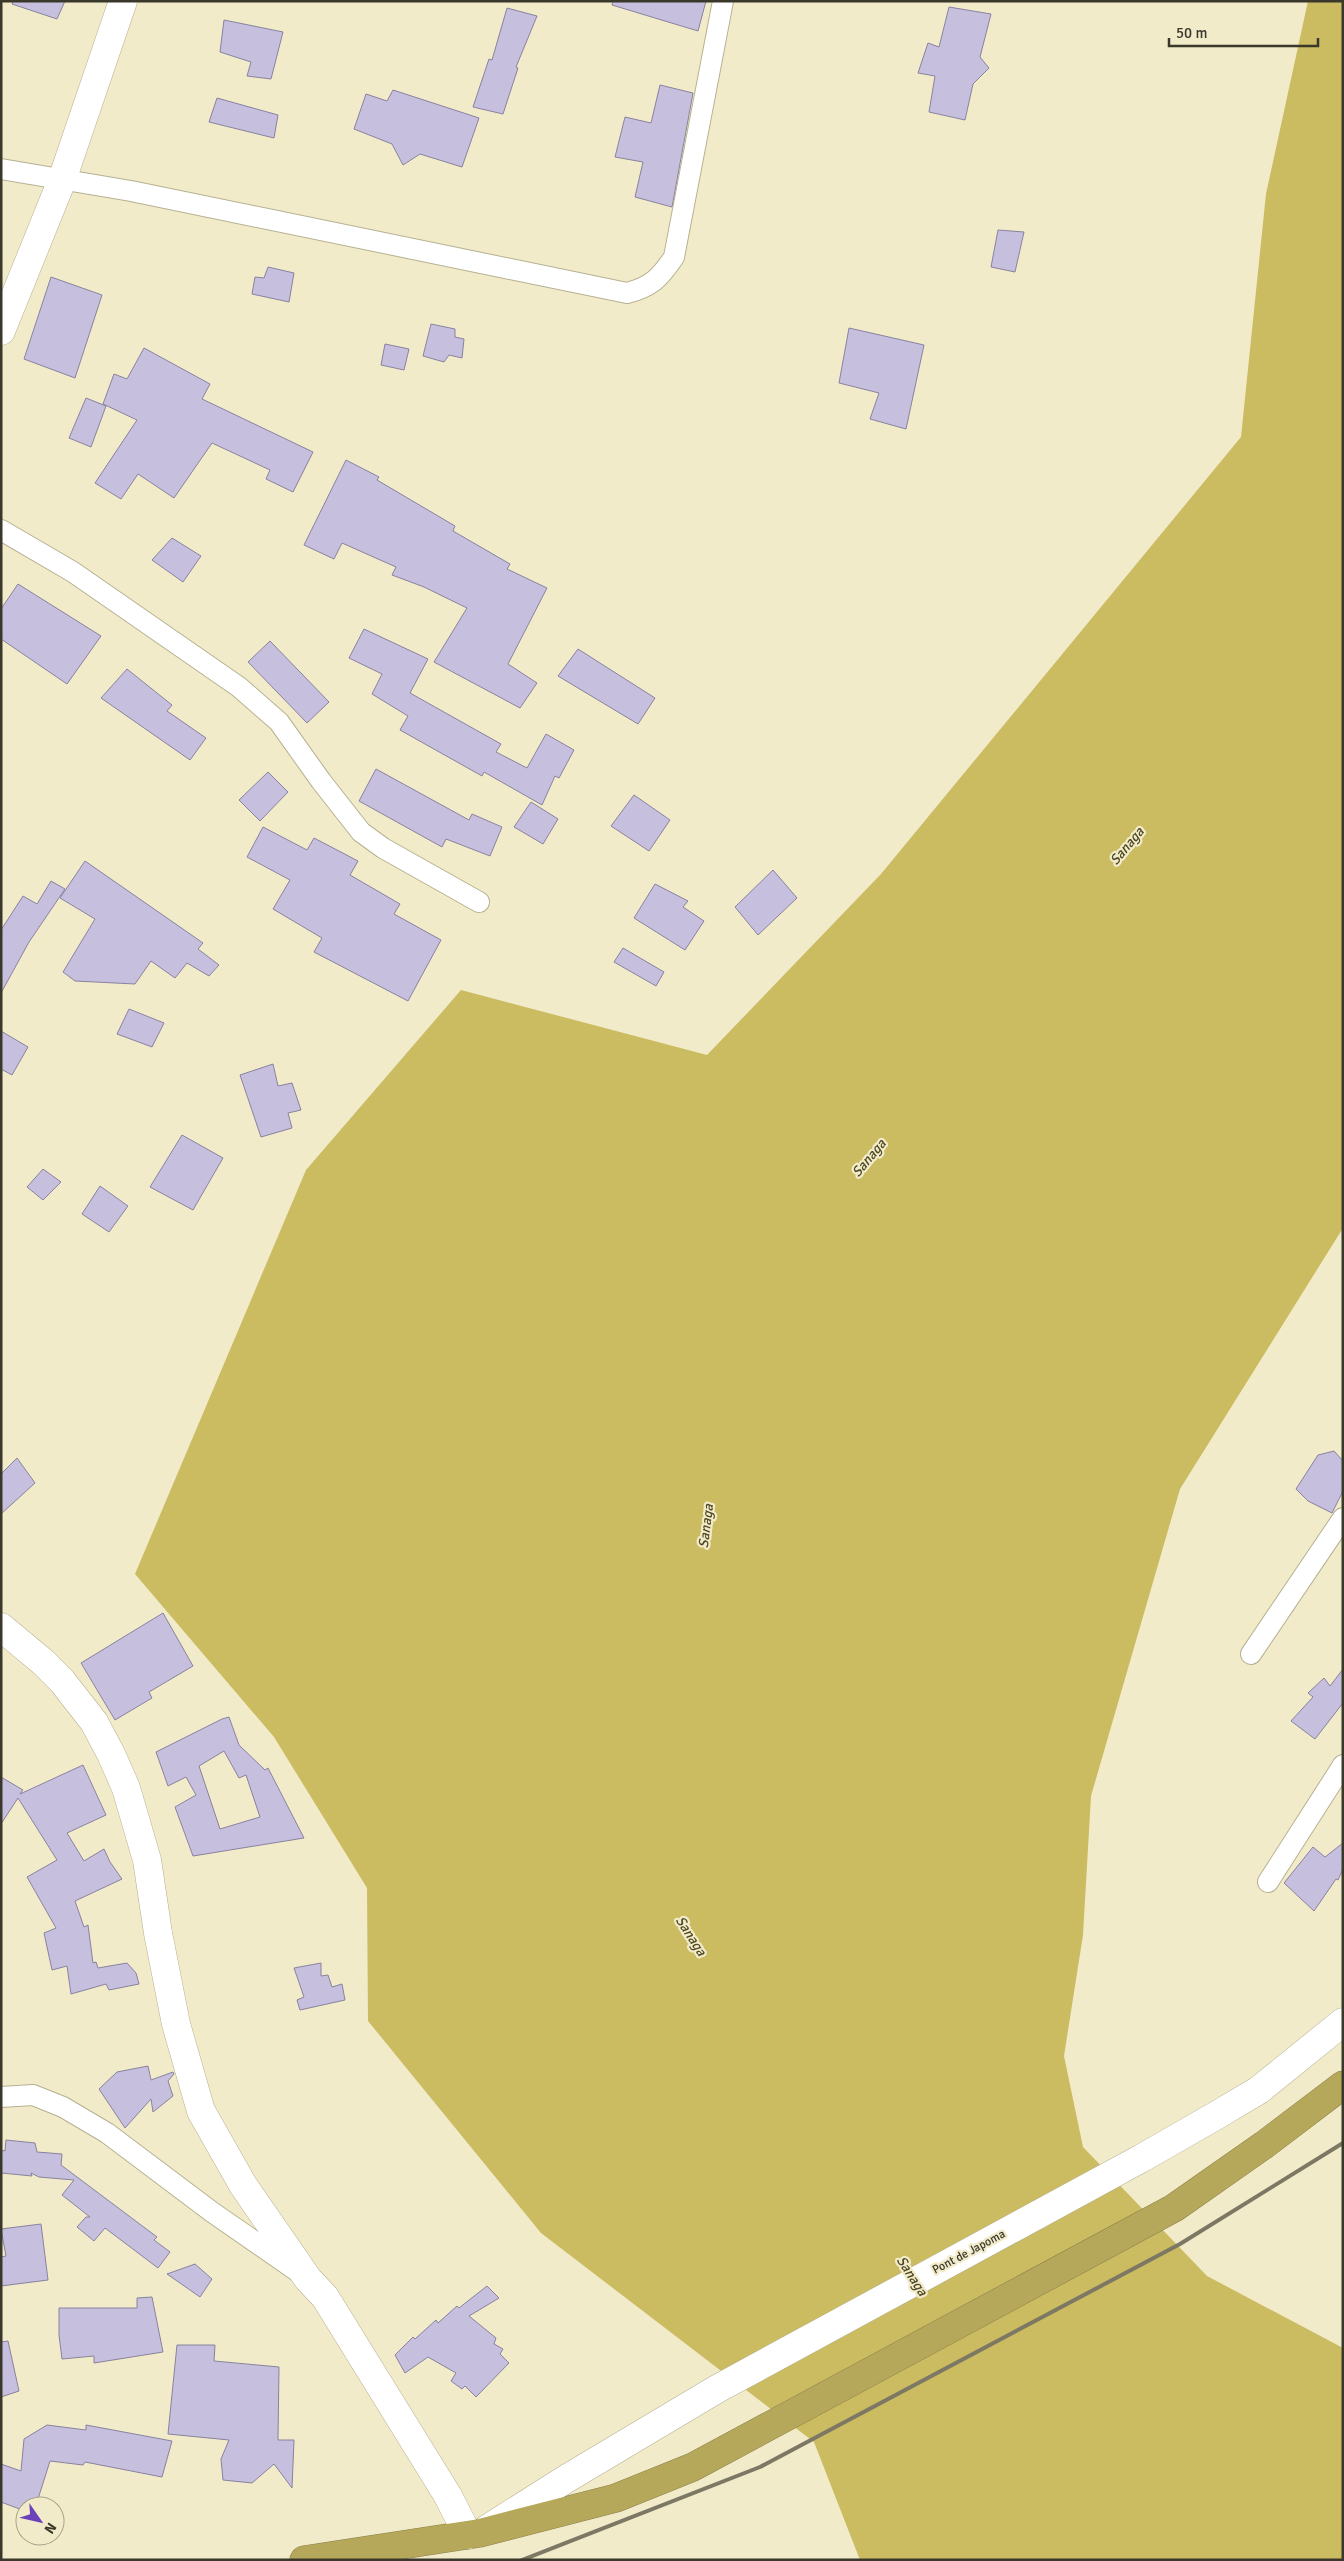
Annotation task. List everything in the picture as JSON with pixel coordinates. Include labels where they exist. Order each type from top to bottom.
[{"type":"highway","points":[[304,2560],[474,2534],[616,2498],[649,2486],[723,2453],[1174,2208],[1264,2145],[1343,2085]]},
{"type":"street","points":[[1,331],[62,180],[123,1]]},
{"type":"street","points":[[1,169],[132,192],[627,293],[646,288],[664,273],[674,257],[723,1]]},
{"type":"street","points":[[1,530],[73,572],[239,688],[279,722],[334,800],[361,832],[383,848],[479,902]]},
{"type":"street","points":[[1251,1654],[1343,1518]]},
{"type":"street","points":[[1,1627],[43,1662],[62,1681],[94,1722],[111,1754],[126,1788],[147,1860],[158,1933],[176,2024],[201,2111],[243,2185],[308,2279]]},
{"type":"street","points":[[1268,1882],[1343,1765]]},
{"type":"street","name":"Pont de Japoma","points":[[474,2534],[717,2389],[1142,2158],[1259,2090],[1343,2022]]},
{"type":"street","points":[[1,2097],[33,2095],[63,2107],[93,2124],[308,2279],[326,2297],[448,2496],[474,2534]]},
{"type":"water","name":"Sanaga","points":[[1308,1],[1343,1],[1343,1228],[1180,1489],[1091,1796],[1083,1935],[1064,2056],[1083,2147],[1207,2276],[1343,2348],[1343,2560],[860,2560],[814,2442],[541,2233],[368,2021],[367,1888],[274,1737],[135,1574],[306,1170],[461,990],[707,1055],[881,874],[1241,437],[1266,194]]},
{"type":"building","points":[[13,1],[65,1],[57,19],[12,4]]},
{"type":"building","points":[[613,1],[706,1],[698,31],[612,5]]},
{"type":"building","points":[[949,7],[991,14],[980,57],[989,68],[973,84],[965,120],[929,112],[935,76],[918,73],[928,43],[939,47]]},
{"type":"building","points":[[507,8],[537,16],[516,67],[518,68],[503,114],[473,107],[489,59],[492,60]]},
{"type":"building","points":[[224,20],[283,32],[271,79],[247,76],[251,62],[220,52]]},
{"type":"building","points":[[660,85],[693,93],[672,207],[635,197],[643,162],[615,157],[625,117],[651,123]]},
{"type":"building","points":[[393,90],[479,118],[462,167],[420,154],[403,165],[392,144],[354,129],[366,94],[387,101]]},
{"type":"building","points":[[217,98],[278,115],[274,138],[209,122]]},
{"type":"building","points":[[998,230],[1024,232],[1015,272],[991,267]]},
{"type":"building","points":[[268,267],[294,273],[289,302],[252,294],[255,277],[264,278]]},
{"type":"building","points":[[51,277],[102,295],[75,378],[24,359]]},
{"type":"building","points":[[431,324],[455,329],[455,337],[464,339],[462,358],[449,355],[444,362],[423,356]]},
{"type":"building","points":[[849,328],[924,345],[906,429],[870,419],[879,393],[839,383]]},
{"type":"building","points":[[385,344],[409,349],[404,370],[381,365]]},
{"type":"building","points":[[144,348],[210,384],[202,399],[313,452],[293,492],[266,479],[270,470],[212,443],[174,498],[138,474],[121,499],[95,483],[137,420],[103,404],[114,374],[127,379]]},
{"type":"building","points":[[86,398],[106,406],[91,447],[69,438]]},
{"type":"building","points":[[346,460],[379,477],[377,480],[455,526],[453,531],[510,564],[507,569],[547,588],[508,664],[537,683],[520,708],[434,662],[467,608],[424,587],[392,575],[396,567],[342,543],[334,559],[304,545]]},
{"type":"building","points":[[172,538],[201,556],[183,582],[152,560]]},
{"type":"building","points":[[18,584],[101,636],[67,684],[1,639],[1,609]]},
{"type":"building","points":[[364,629],[428,659],[410,693],[501,744],[496,752],[527,768],[546,734],[574,750],[559,778],[555,776],[542,805],[484,772],[482,776],[400,730],[408,716],[372,694],[382,674],[349,658]]},
{"type":"building","points":[[270,641],[329,702],[307,723],[248,662]]},
{"type":"building","points":[[578,649],[655,698],[638,724],[558,676]]},
{"type":"building","points":[[127,669],[172,705],[167,711],[206,738],[190,760],[101,698]]},
{"type":"building","points":[[376,769],[469,820],[472,814],[502,827],[490,856],[446,839],[442,847],[359,801]]},
{"type":"building","points":[[268,772],[288,792],[260,821],[239,800]]},
{"type":"building","points":[[634,795],[670,820],[649,851],[611,826]]},
{"type":"building","points":[[531,802],[558,819],[543,844],[514,827]]},
{"type":"building","points":[[263,827],[307,850],[314,838],[358,861],[350,875],[400,904],[394,914],[441,940],[408,1001],[314,952],[322,938],[273,909],[290,880],[247,857]]},
{"type":"building","points":[[85,861],[203,943],[198,949],[219,965],[209,976],[187,963],[175,978],[151,961],[135,984],[75,981],[63,972],[95,919],[60,898]]},
{"type":"building","points":[[773,870],[797,898],[758,935],[735,907]]},
{"type":"building","points":[[51,881],[65,889],[29,942],[1,993],[1,930],[23,896],[37,904]]},
{"type":"building","points":[[655,884],[688,901],[683,907],[704,921],[685,950],[634,918]]},
{"type":"building","points":[[623,948],[664,972],[656,986],[614,962]]},
{"type":"building","points":[[129,1009],[164,1023],[152,1047],[117,1034]]},
{"type":"building","points":[[1,1031],[28,1047],[12,1075],[1,1069]]},
{"type":"building","points":[[273,1064],[278,1086],[292,1083],[301,1110],[288,1113],[292,1128],[261,1137],[240,1075]]},
{"type":"building","points":[[182,1135],[223,1158],[193,1210],[150,1187]]},
{"type":"building","points":[[43,1169],[61,1182],[43,1200],[27,1187]]},
{"type":"building","points":[[100,1186],[128,1206],[109,1232],[82,1214]]},
{"type":"building","points":[[1334,1451],[1343,1461],[1343,1491],[1332,1513],[1308,1501],[1296,1489],[1318,1455]]},
{"type":"building","points":[[17,1458],[35,1483],[1,1514],[1,1474]]},
{"type":"building","points":[[163,1613],[193,1666],[149,1692],[152,1698],[115,1720],[81,1663]]},
{"type":"building","points":[[1343,1669],[1343,1703],[1315,1739],[1291,1721],[1313,1697],[1308,1693],[1324,1678],[1330,1686]]},
{"type":"building","points":[[229,1717],[239,1745],[265,1770],[268,1768],[304,1838],[193,1856],[175,1807],[196,1795],[186,1777],[168,1786],[156,1752]],"holes":[[[224,1751],[239,1778],[246,1775],[260,1817],[220,1829],[199,1766]]]},
{"type":"building","points":[[83,1765],[106,1815],[67,1833],[84,1861],[104,1849],[110,1862],[122,1879],[75,1901],[84,1927],[88,1925],[93,1963],[96,1962],[98,1968],[127,1963],[136,1973],[139,1984],[109,1990],[106,1984],[71,1994],[67,1966],[52,1970],[44,1933],[56,1928],[27,1877],[57,1860],[18,1798],[1,1824],[1,1777],[23,1790],[20,1794]]},
{"type":"building","points":[[1343,1843],[1343,1869],[1338,1880],[1336,1879],[1314,1911],[1284,1883],[1313,1847],[1325,1857]]},
{"type":"building","points":[[321,1963],[321,1976],[328,1975],[332,1987],[342,1984],[345,2000],[300,2010],[297,2000],[304,1997],[294,1968]]},
{"type":"building","points":[[148,2066],[151,2080],[173,2072],[174,2074],[168,2081],[173,2096],[153,2112],[151,2099],[125,2128],[99,2089],[117,2072]]},
{"type":"building","points":[[6,2140],[35,2143],[37,2152],[62,2154],[61,2165],[157,2237],[154,2240],[170,2252],[158,2268],[105,2228],[94,2241],[77,2227],[86,2217],[90,2217],[62,2195],[74,2180],[39,2177],[31,2173],[32,2176],[1,2173],[1,2150],[5,2151]]},
{"type":"building","points":[[41,2224],[48,2280],[1,2286],[1,2257],[6,2256],[1,2229]]},
{"type":"building","points":[[195,2264],[212,2279],[200,2297],[167,2274]]},
{"type":"building","points":[[487,2286],[499,2298],[469,2316],[496,2338],[494,2344],[503,2349],[500,2354],[509,2363],[476,2397],[465,2386],[462,2389],[451,2381],[456,2373],[428,2357],[405,2373],[395,2355],[413,2337],[415,2339],[436,2320],[438,2323],[457,2306],[459,2308]]},
{"type":"building","points":[[152,2297],[163,2352],[94,2363],[94,2356],[62,2359],[59,2335],[59,2308],[137,2308],[137,2298]]},
{"type":"building","points":[[8,2341],[19,2391],[1,2397],[1,2342]]},
{"type":"building","points":[[177,2345],[215,2345],[214,2361],[279,2367],[278,2440],[294,2440],[292,2488],[274,2464],[252,2483],[223,2480],[221,2459],[229,2440],[168,2434]]},
{"type":"building","points":[[47,2425],[86,2430],[86,2425],[172,2441],[162,2477],[85,2462],[83,2465],[50,2461],[39,2496],[15,2496],[15,2507],[1,2502],[1,2464],[21,2471],[24,2439]]},
{"type":"railway","points":[[522,2560],[760,2467],[1180,2244],[1343,2143]]}]
